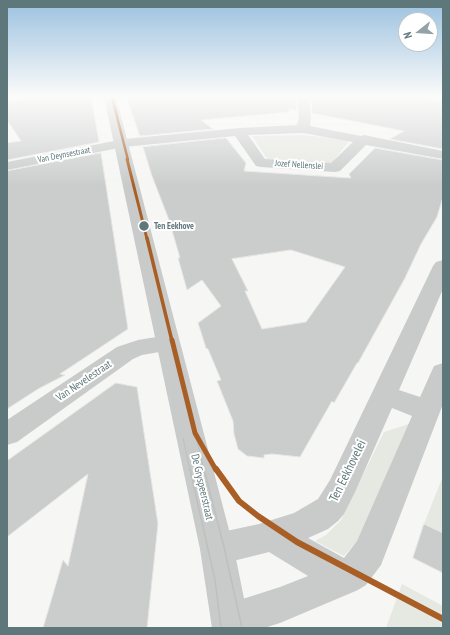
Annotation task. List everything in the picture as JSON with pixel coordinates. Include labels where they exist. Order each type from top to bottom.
[{"type":"street","name":"De Gryspeerstraat","points":[[117,127],[216,549]]},
{"type":"street","points":[[121,144],[239,132],[303,129],[443,155]]},
{"type":"street","name":"Jozef Nellenslei","points":[[239,132],[261,163],[335,168],[364,140]]},
{"type":"street","name":"Van Deynsestraat","points":[[7,166],[121,144]]},
{"type":"street","name":"Ten Eekhovelei","points":[[216,549],[270,535],[308,523],[328,510],[341,490],[443,266]]},
{"type":"street","name":"Van Nevelestraat","points":[[7,434],[125,353],[138,348],[168,343]]},
{"type":"street","points":[[231,626],[240,617],[280,605],[346,578],[354,573],[369,553],[443,372]]},
{"type":"street","points":[[384,395],[427,411]]},
{"type":"street","points":[[270,535],[346,578]]},
{"type":"street","points":[[216,549],[231,626]]},
{"type":"shaded area","points":[[303,135],[350,140],[331,164],[267,159],[252,136]]},
{"type":"shaded area","points":[[412,423],[357,541],[344,556],[315,541],[326,535],[341,520],[384,432]]},
{"type":"shaded area","points":[[443,476],[443,533],[424,524]]},
{"type":"shaded area","points":[[402,584],[443,606],[443,628],[386,628]]},
{"type":"building","points":[[11,127],[96,127],[99,142],[7,160],[7,143],[21,141]]},
{"type":"building","points":[[137,127],[210,127],[213,129],[140,136]]},
{"type":"building","points":[[382,127],[443,127],[443,149],[390,139],[404,131]]},
{"type":"building","points":[[226,138],[246,163],[244,171],[351,178],[349,174],[375,148],[443,160],[443,197],[437,217],[421,244],[405,278],[358,363],[334,403],[332,401],[300,457],[272,454],[264,455],[264,458],[247,456],[238,449],[234,434],[233,421],[217,381],[221,380],[208,349],[206,348],[198,323],[221,306],[202,280],[187,290],[169,220],[152,176],[143,147]],"holes":[[[291,250],[345,267],[306,322],[262,329],[245,291],[248,291],[232,259]]]},
{"type":"building","points":[[101,153],[128,329],[60,374],[65,375],[38,389],[7,409],[7,171]]},
{"type":"building","points":[[116,383],[137,387],[158,524],[147,628],[43,628],[63,560],[68,566],[88,474],[7,537],[7,461]]},
{"type":"building","points":[[424,524],[443,533],[443,573],[413,558]]},
{"type":"tram line","points":[[195,433],[204,470]]},
{"type":"tram line","points":[[183,438],[190,470]]},
{"type":"tram line","points":[[190,469],[215,580],[221,628]]},
{"type":"tram line","points":[[204,469],[224,547],[242,628]]},
{"type":"transit line","points":[[119,127],[195,433],[221,478],[239,501],[258,516],[297,542],[443,619]]},
{"type":"place","name":"Ten Eekhove","points":[[144,226]]}]
